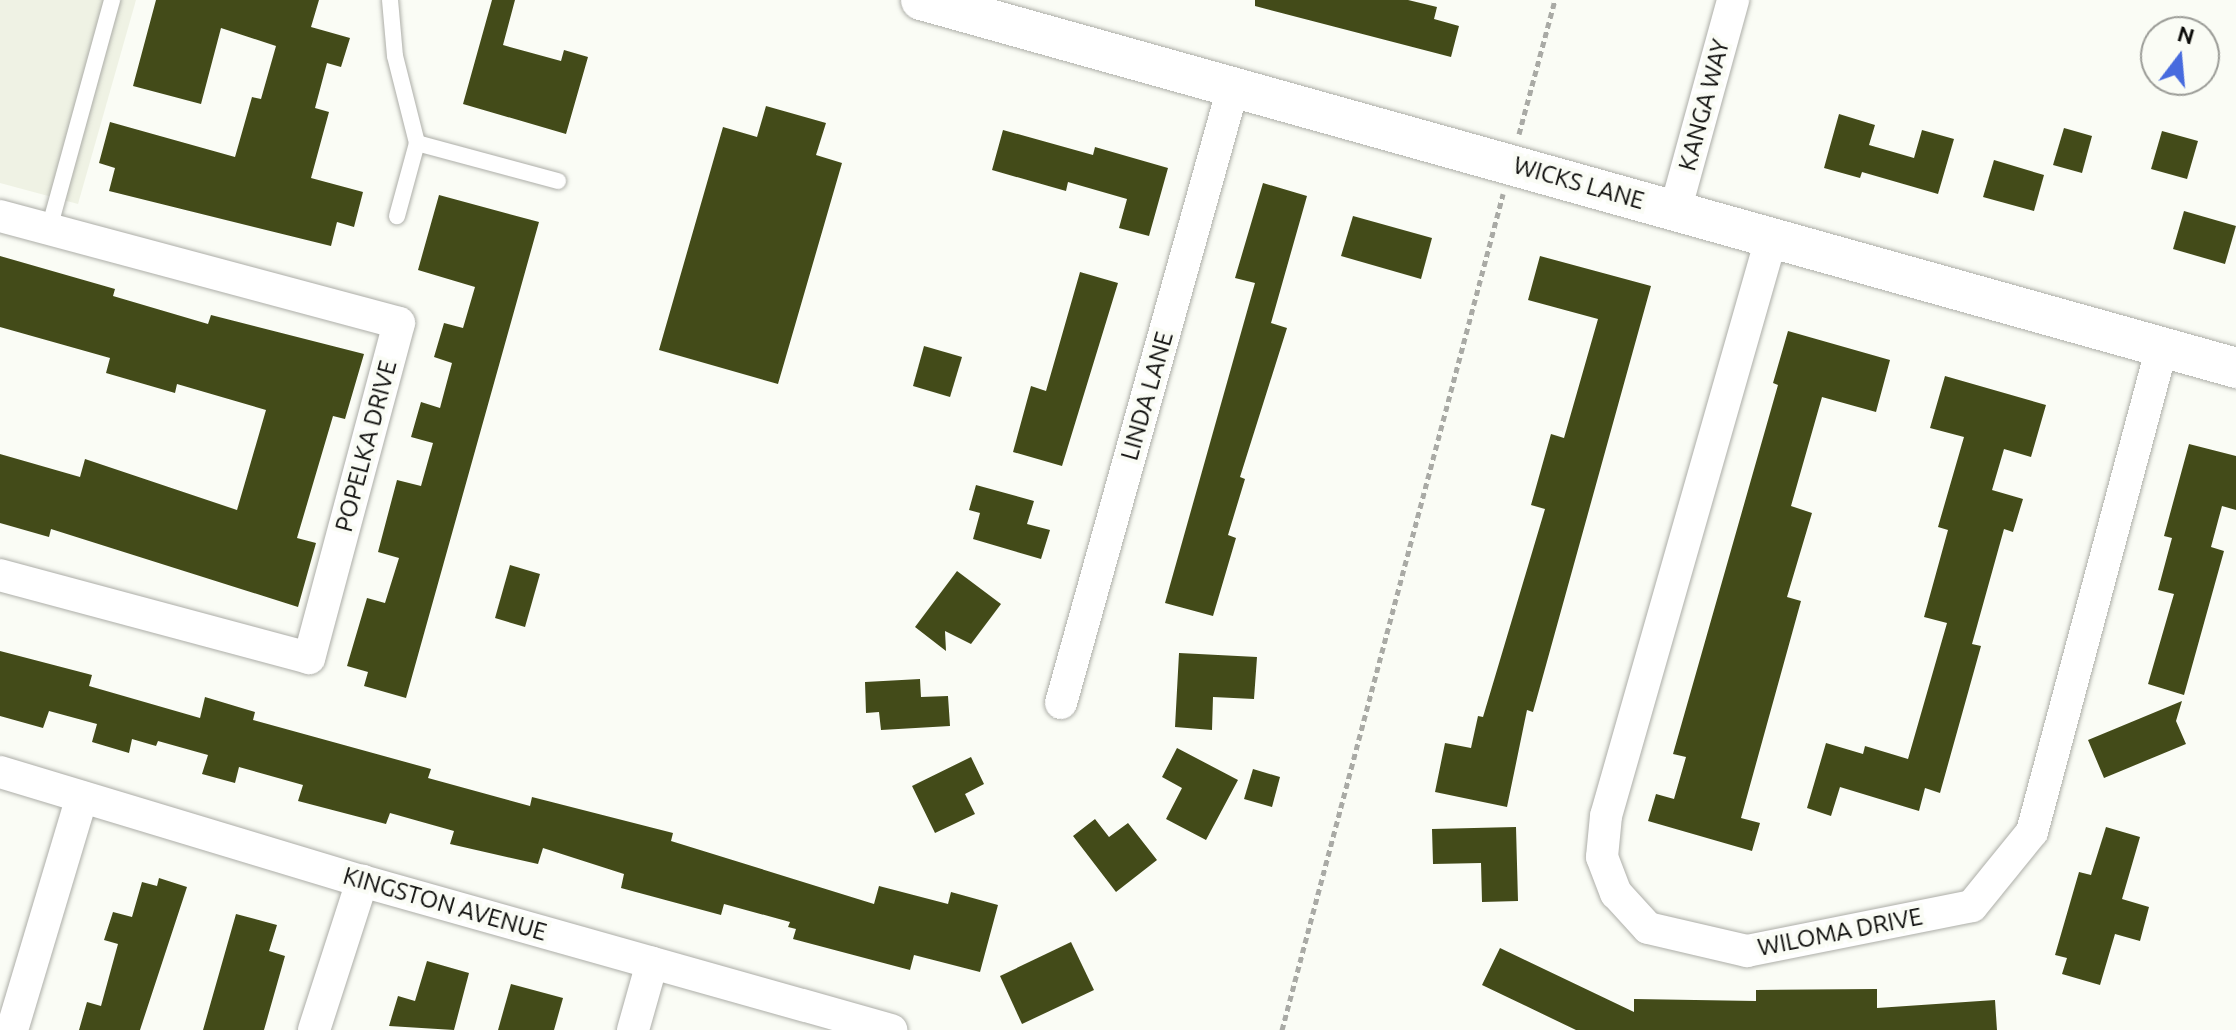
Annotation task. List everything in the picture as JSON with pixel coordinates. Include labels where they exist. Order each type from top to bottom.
[{"type":"street","name":"WICKS LANE","points":[[921,0],[1511,162],[1771,239],[2236,368]]},
{"type":"street","name":"KANGA WAY","points":[[1675,211],[1733,0]]},
{"type":"street","name":"LINDA LANE","points":[[1061,703],[1233,88]]},
{"type":"street","name":"POPELKA DRIVE","points":[[0,216],[399,323],[309,658],[0,575]]},
{"type":"street","name":"WILOMA DRIVE","points":[[1771,239],[1606,816],[1602,857],[1616,893],[1648,928],[1747,951],[1972,906],[2032,832],[2162,347]]},
{"type":"street","name":"KINGSTON AVENUE","points":[[0,772],[362,881],[891,1030]]},
{"type":"street","points":[[12,1030],[82,797]]},
{"type":"street","points":[[314,1030],[362,881]]},
{"type":"street","points":[[633,1030],[652,963]]},
{"type":"lane","points":[[49,229],[112,0]]},
{"type":"lane","points":[[390,0],[395,56],[417,143],[397,216]]},
{"type":"lane","points":[[417,143],[558,181]]},
{"type":"path","points":[[1282,1030],[1555,0]]},
{"type":"shaded area","points":[[0,0],[136,0],[78,204],[0,183]]},
{"type":"building","points":[[156,0],[319,0],[311,27],[350,38],[341,67],[327,63],[315,108],[329,112],[311,178],[363,192],[354,227],[337,222],[331,246],[109,191],[115,168],[99,163],[110,122],[235,157],[252,97],[261,99],[276,46],[221,28],[201,104],[133,86]]},
{"type":"building","points":[[492,0],[515,0],[503,45],[561,61],[564,50],[588,57],[566,134],[463,104]]},
{"type":"building","points":[[1255,0],[1408,0],[1437,7],[1434,19],[1459,26],[1451,57],[1255,6]]},
{"type":"building","points":[[766,106],[826,123],[816,155],[842,163],[778,384],[659,350],[723,127],[757,137]]},
{"type":"building","points":[[1839,114],[1875,125],[1869,145],[1914,158],[1922,130],[1954,139],[1938,194],[1862,172],[1860,178],[1824,168]]},
{"type":"building","points":[[2064,128],[2092,136],[2082,173],[2053,165]]},
{"type":"building","points":[[1003,130],[1093,155],[1095,147],[1168,168],[1149,236],[1119,228],[1127,199],[1068,182],[1066,191],[992,170]]},
{"type":"building","points":[[2162,131],[2198,141],[2187,179],[2151,169]]},
{"type":"building","points":[[1994,160],[2044,175],[2034,211],[1983,197]]},
{"type":"building","points":[[1263,183],[1307,196],[1271,323],[1287,328],[1240,477],[1245,479],[1228,535],[1236,538],[1213,616],[1165,603],[1255,283],[1235,278]]},
{"type":"building","points":[[439,195],[539,222],[406,698],[364,686],[368,672],[347,666],[367,598],[385,603],[399,558],[378,552],[397,480],[421,486],[433,443],[411,437],[421,402],[440,408],[452,363],[434,357],[444,323],[463,328],[475,287],[418,270]]},
{"type":"building","points":[[2184,211],[2236,226],[2225,264],[2173,249]]},
{"type":"building","points":[[1353,216],[1432,238],[1421,279],[1341,256]]},
{"type":"building","points":[[0,256],[115,289],[113,296],[208,324],[211,315],[364,354],[345,419],[333,416],[297,538],[316,543],[298,607],[51,529],[49,537],[0,523],[0,454],[80,477],[85,459],[237,510],[266,410],[177,384],[175,393],[106,373],[110,358],[0,327]]},
{"type":"building","points":[[1540,256],[1651,286],[1533,712],[1527,710],[1507,807],[1435,792],[1445,743],[1471,748],[1478,716],[1483,717],[1545,509],[1531,505],[1551,434],[1564,438],[1598,319],[1528,300]]},
{"type":"building","points":[[1080,272],[1118,283],[1062,466],[1013,452],[1031,386],[1046,391]]},
{"type":"building","points":[[1788,331],[1890,360],[1876,412],[1822,397],[1791,506],[1812,513],[1787,597],[1801,601],[1741,818],[1760,823],[1752,851],[1648,821],[1656,794],[1674,799],[1686,757],[1673,754],[1778,385],[1773,383]]},
{"type":"building","points":[[924,346],[962,357],[950,397],[913,386]]},
{"type":"building","points":[[1945,376],[2046,405],[2031,457],[2004,449],[1992,490],[2023,499],[2013,532],[2004,529],[1972,644],[1981,646],[1940,793],[1925,788],[1919,811],[1840,787],[1831,816],[1807,808],[1826,743],[1863,754],[1865,746],[1908,759],[1947,623],[1924,617],[1948,530],[1938,527],[1964,437],[1930,428]]},
{"type":"building","points":[[2189,444],[2236,456],[2236,510],[2222,506],[2211,547],[2224,551],[2184,695],[2148,684],[2174,594],[2158,590],[2172,538],[2164,536]]},
{"type":"building","points":[[976,485],[1034,501],[1027,524],[1050,530],[1041,559],[973,539],[980,513],[969,510]]},
{"type":"building","points":[[510,565],[540,574],[525,627],[495,618]]},
{"type":"building","points":[[957,571],[1001,604],[971,644],[945,631],[946,651],[915,627]]},
{"type":"building","points":[[0,651],[92,675],[89,686],[200,718],[205,697],[255,712],[253,720],[431,769],[428,778],[530,806],[532,797],[673,833],[671,841],[874,904],[879,886],[948,904],[951,892],[998,905],[980,972],[914,955],[910,970],[793,939],[796,929],[788,927],[790,922],[724,904],[721,915],[621,888],[624,874],[543,848],[538,864],[450,844],[454,831],[390,813],[386,824],[298,801],[303,785],[239,767],[235,783],[202,774],[208,755],[158,741],[156,746],[132,739],[129,753],[92,742],[97,724],[49,711],[43,728],[0,716]]},
{"type":"building","points":[[1179,653],[1257,657],[1254,699],[1213,697],[1212,730],[1175,727]]},
{"type":"building","points":[[920,679],[921,697],[948,696],[950,726],[881,730],[879,712],[866,713],[865,682]]},
{"type":"building","points":[[2182,701],[2176,721],[2186,744],[2104,778],[2088,740]]},
{"type":"building","points":[[1177,748],[1238,780],[1206,840],[1166,819],[1182,788],[1162,777]]},
{"type":"building","points":[[971,757],[984,784],[965,794],[975,814],[935,833],[912,786]]},
{"type":"building","points":[[1253,769],[1280,777],[1272,807],[1244,799]]},
{"type":"building","points":[[1095,819],[1109,837],[1128,823],[1157,860],[1116,892],[1073,836]]},
{"type":"building","points":[[1516,827],[1518,901],[1482,902],[1481,863],[1433,864],[1432,829]]},
{"type":"building","points":[[2106,827],[2140,837],[2122,899],[2149,907],[2140,941],[2115,934],[2100,985],[2062,974],[2067,958],[2055,955],[2079,872],[2091,875]]},
{"type":"building","points":[[159,878],[187,887],[140,1030],[79,1030],[87,1002],[101,1006],[118,944],[104,940],[113,912],[132,917],[142,882],[157,886]]},
{"type":"building","points":[[236,914],[277,925],[269,951],[285,956],[264,1030],[203,1030]]},
{"type":"building","points":[[1071,942],[1094,990],[1022,1024],[1000,976]]},
{"type":"building","points":[[1500,948],[1634,1012],[1634,999],[1756,1001],[1756,990],[1877,989],[1877,1008],[1995,1000],[1997,1030],[1576,1030],[1482,985]]},
{"type":"building","points":[[427,961],[469,973],[454,1030],[389,1026],[398,996],[415,1001]]},
{"type":"building","points":[[511,984],[563,998],[554,1030],[498,1030]]}]
